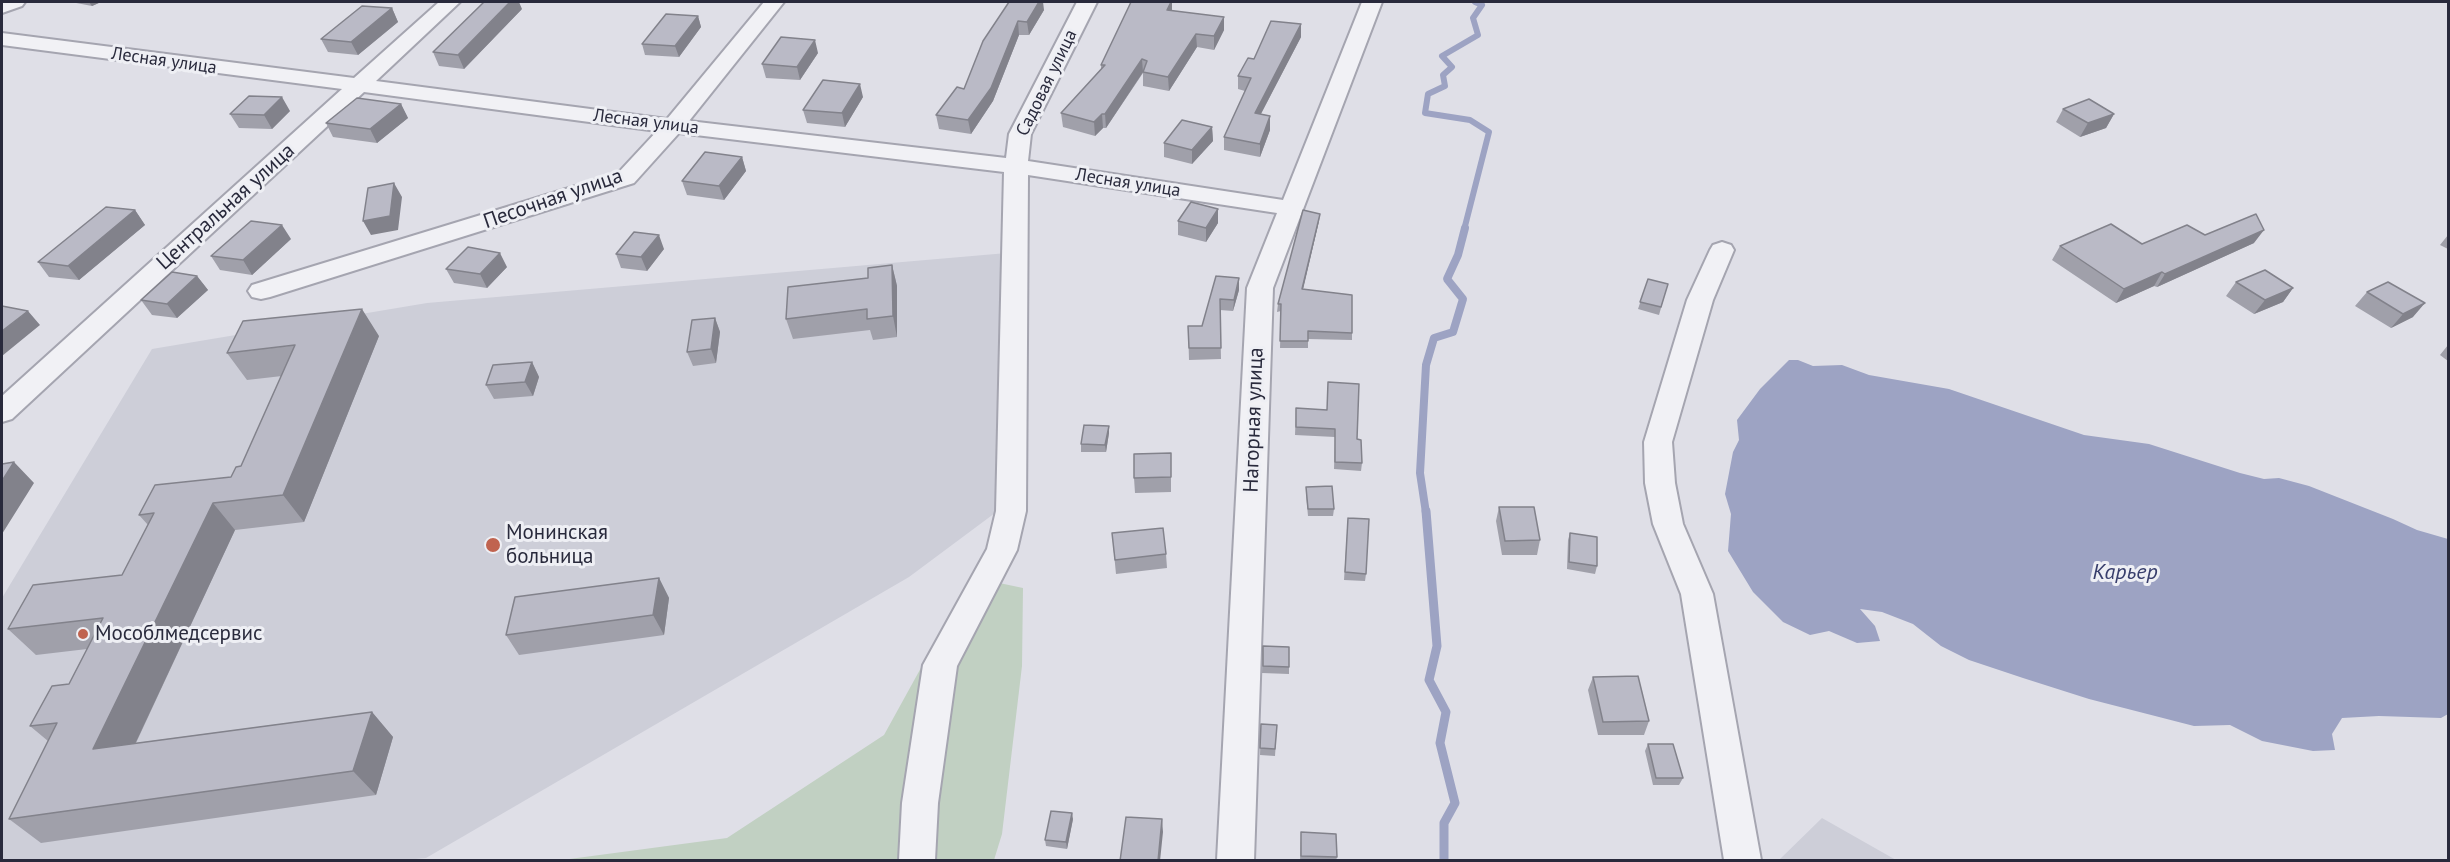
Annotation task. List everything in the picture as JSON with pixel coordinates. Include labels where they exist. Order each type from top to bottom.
[{"type":"street","points":[[2,7],[15,2]]},
{"type":"street","name":"Центральная улица","points":[[2,412],[450,2]]},
{"type":"street","name":"Песочная улица","points":[[261,291],[626,177],[673,126],[774,2]]},
{"type":"street","name":"Садовая улица","points":[[917,861],[920,803],[940,665],[1002,550],[1011,511],[1016,166],[1020,134],[1087,2]]},
{"type":"street","name":"Нагорная улица","points":[[1236,861],[1260,288],[1372,2]]},
{"type":"street","name":"Лесная улица","points":[[2,39],[673,126],[1016,166],[1290,208]]},
{"type":"street","points":[[1722,250],[1700,300],[1658,442],[1660,483],[1668,524],[1697,594],[1743,861]]},
{"type":"shaded area","name":"Монинская больница","points":[[1007,253],[995,513],[909,577],[426,858],[405,860],[2,860],[2,598],[152,349],[427,303]]},
{"type":"shaded area","points":[[1822,818],[1896,860],[1779,860]]},
{"type":"green space","points":[[971,577],[1023,588],[1022,666],[1002,834],[994,860],[562,860],[727,838],[884,735]]},
{"type":"water","name":"Карьер","points":[[1789,360],[1798,360],[1813,366],[1842,365],[1869,375],[1949,389],[2084,435],[2149,444],[2240,473],[2264,479],[2279,478],[2309,486],[2417,530],[2448,539],[2448,714],[2441,718],[2379,716],[2342,718],[2332,734],[2335,750],[2313,751],[2262,741],[2230,725],[2194,726],[2089,699],[2023,678],[1969,660],[1941,646],[1913,624],[1882,612],[1860,609],[1875,626],[1880,641],[1857,643],[1829,631],[1810,635],[1783,622],[1753,592],[1728,551],[1731,514],[1725,494],[1733,452],[1739,440],[1737,420],[1760,389]]},
{"type":"building","points":[[484,2],[510,2],[458,55],[433,52]]},
{"type":"building","points":[[1009,2],[1039,2],[1027,22],[1018,21],[991,88],[968,120],[936,115],[957,87],[964,89],[983,41]]},
{"type":"building","points":[[1131,2],[1171,2],[1167,10],[1224,17],[1214,36],[1196,34],[1168,77],[1143,72],[1147,61],[1142,59],[1105,114],[1094,122],[1061,113],[1105,65],[1101,65]]},
{"type":"building","points":[[362,6],[392,8],[351,42],[321,39]]},
{"type":"building","points":[[666,14],[698,16],[675,46],[642,44]]},
{"type":"building","points":[[1271,21],[1301,24],[1255,113],[1270,116],[1260,144],[1224,137],[1251,78],[1238,76],[1248,58],[1254,59]]},
{"type":"building","points":[[781,37],[815,40],[797,67],[762,64]]},
{"type":"building","points":[[823,80],[860,84],[842,113],[803,110]]},
{"type":"building","points":[[249,96],[282,97],[264,115],[230,114]]},
{"type":"building","points":[[357,98],[401,104],[370,129],[326,123]]},
{"type":"building","points":[[2089,99],[2114,114],[2088,123],[2063,109]]},
{"type":"building","points":[[1182,120],[1212,127],[1192,150],[1164,143]]},
{"type":"building","points":[[705,152],[742,157],[719,186],[682,181]]},
{"type":"building","points":[[394,183],[390,216],[363,221],[368,188]]},
{"type":"building","points":[[1191,202],[1218,209],[1206,228],[1178,221]]},
{"type":"building","points":[[106,207],[135,210],[68,266],[38,262]]},
{"type":"building","points":[[1303,210],[1320,214],[1302,289],[1352,295],[1352,333],[1308,331],[1308,341],[1280,341],[1281,304],[1278,304]]},
{"type":"building","points":[[2256,214],[2264,230],[2165,274],[2162,272],[2124,289],[2060,246],[2111,224],[2142,244],[2187,225],[2205,235]]},
{"type":"building","points":[[251,221],[282,225],[243,260],[211,256]]},
{"type":"building","points":[[634,232],[659,235],[641,257],[616,254]]},
{"type":"building","points":[[468,247],[500,253],[480,274],[446,269]]},
{"type":"building","points":[[892,265],[893,316],[867,319],[867,309],[786,319],[788,287],[868,278],[868,268]]},
{"type":"building","points":[[2265,270],[2293,288],[2265,300],[2236,282]]},
{"type":"building","points":[[172,272],[197,276],[167,304],[141,300]]},
{"type":"building","points":[[1216,276],[1239,278],[1234,300],[1220,299],[1221,348],[1189,348],[1188,326],[1202,326]]},
{"type":"building","points":[[1648,279],[1668,284],[1661,307],[1640,302]]},
{"type":"building","points":[[2388,282],[2425,303],[2403,314],[2367,292]]},
{"type":"building","points":[[2,306],[28,311],[2,331]]},
{"type":"building","points":[[362,309],[283,495],[213,503],[93,749],[372,712],[353,771],[9,819],[57,723],[30,726],[52,686],[69,684],[103,618],[8,629],[33,585],[122,575],[154,513],[139,515],[155,485],[231,477],[236,467],[241,466],[295,345],[227,353],[243,321]]},
{"type":"building","points":[[715,318],[711,349],[687,352],[692,320]]},
{"type":"building","points":[[532,362],[525,382],[486,385],[493,365]]},
{"type":"building","points":[[1328,382],[1359,384],[1357,439],[1361,440],[1362,463],[1335,462],[1335,429],[1296,427],[1296,408],[1327,410]]},
{"type":"building","points":[[1084,425],[1109,426],[1105,445],[1081,444]]},
{"type":"building","points":[[1171,453],[1171,477],[1134,478],[1134,454]]},
{"type":"building","points":[[14,462],[2,481],[2,464]]},
{"type":"building","points":[[1332,486],[1334,509],[1308,509],[1306,487]]},
{"type":"building","points":[[1499,507],[1534,507],[1540,540],[1505,541]]},
{"type":"building","points":[[1348,518],[1369,519],[1366,574],[1345,572]]},
{"type":"building","points":[[1163,528],[1166,554],[1115,560],[1112,533]]},
{"type":"building","points":[[1570,533],[1597,537],[1597,566],[1569,562]]},
{"type":"building","points":[[659,578],[653,615],[506,635],[515,597]]},
{"type":"building","points":[[1263,646],[1289,647],[1289,667],[1263,666]]},
{"type":"building","points":[[1638,676],[1649,721],[1603,722],[1593,677]]},
{"type":"building","points":[[1261,724],[1277,725],[1275,749],[1260,748]]},
{"type":"building","points":[[1648,744],[1673,744],[1683,778],[1656,778]]},
{"type":"building","points":[[1051,811],[1072,813],[1066,842],[1045,840]]},
{"type":"building","points":[[1126,817],[1162,819],[1158,861],[1120,861]]},
{"type":"building","points":[[1301,832],[1336,834],[1337,857],[1301,856]]},
{"type":"waterway","points":[[1464,230],[1489,132],[1470,120],[1425,113],[1428,94],[1445,86],[1443,75],[1452,67],[1442,56],[1478,35],[1473,18],[1482,5],[1475,2]]},
{"type":"waterway","points":[[1426,513],[1420,473],[1426,365],[1434,338],[1453,332],[1463,299],[1447,279],[1458,255],[1465,228]]},
{"type":"waterway","points":[[1426,511],[1437,646],[1429,680],[1446,712],[1440,743],[1455,803],[1444,823],[1444,860]]},
{"type":"place","name":"Монинская больница","points":[[493,545]]},
{"type":"place","name":"Мособлмедсервис","points":[[83,634]]}]
